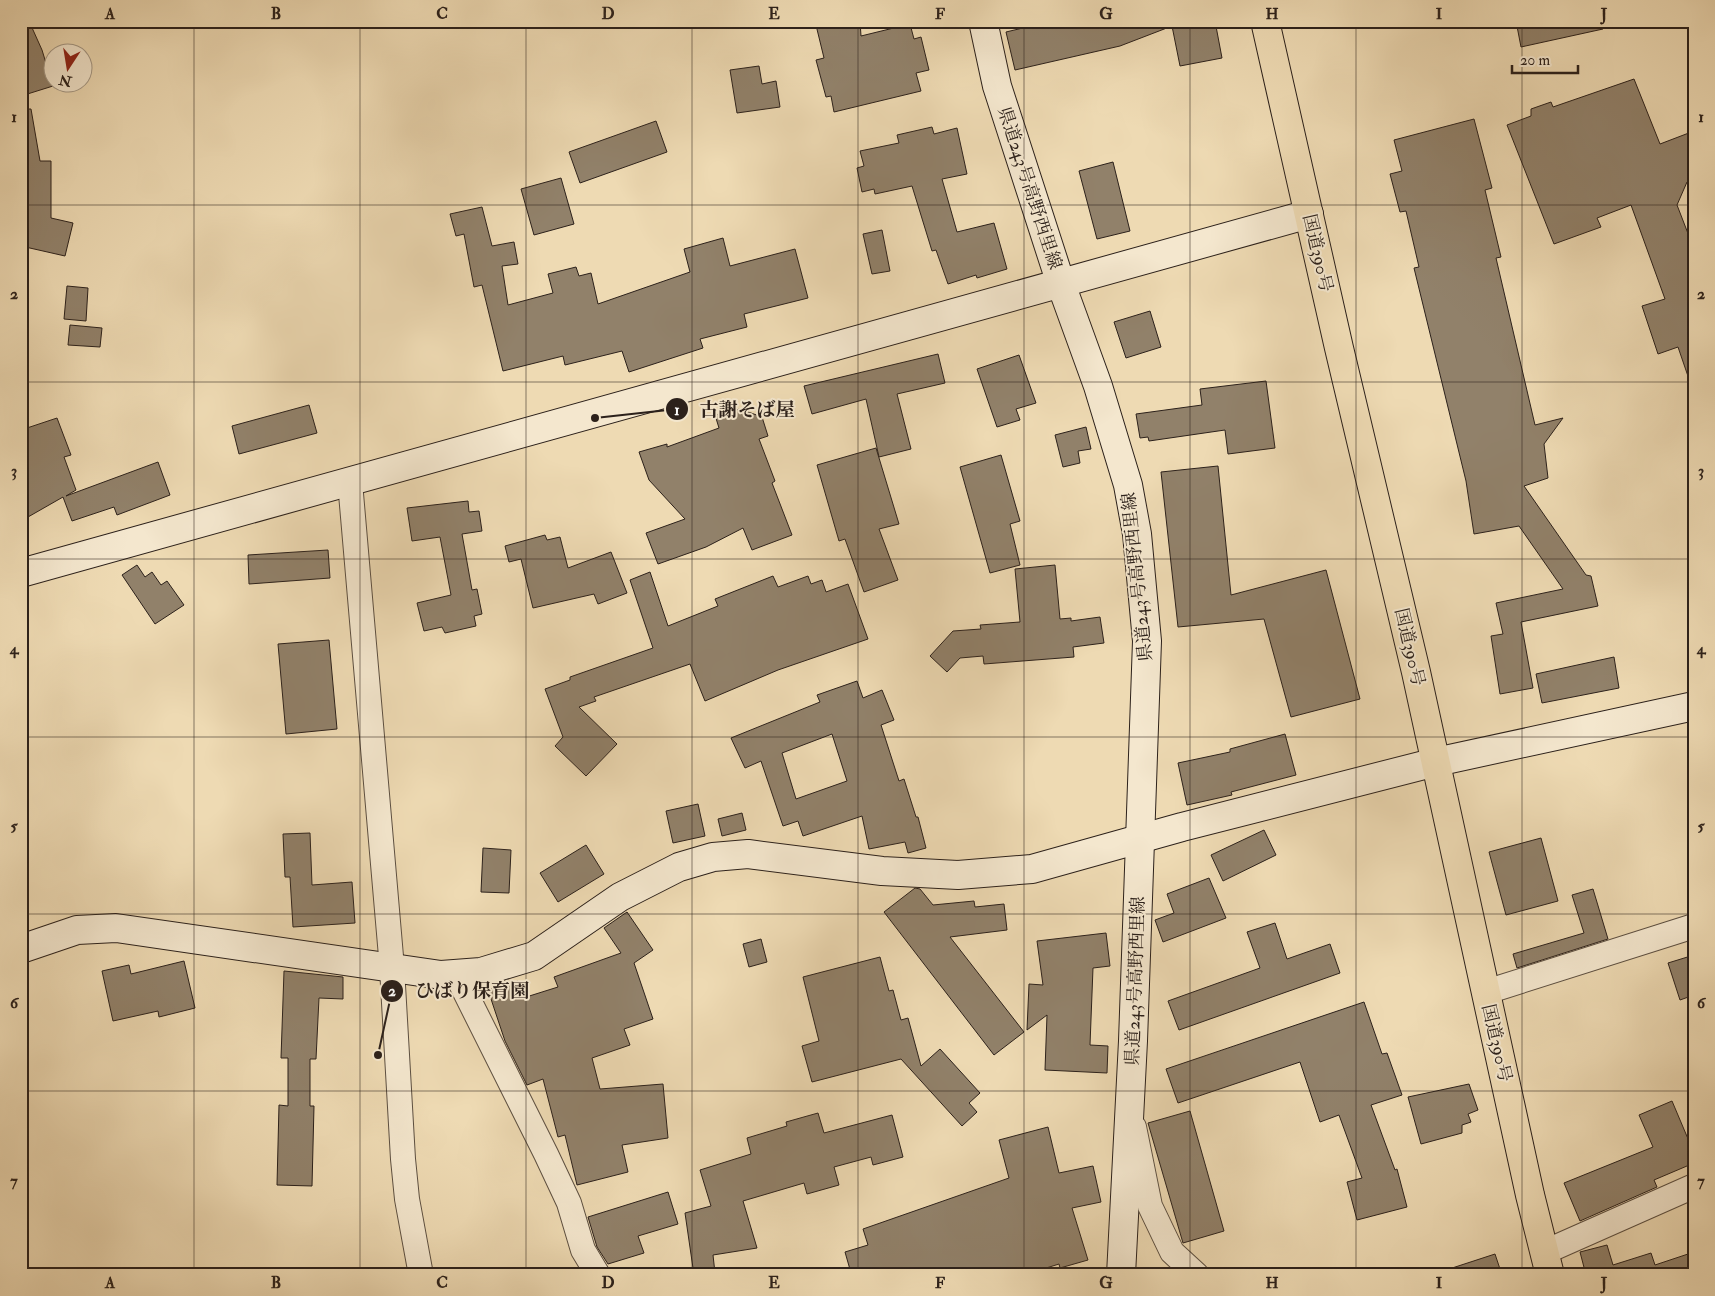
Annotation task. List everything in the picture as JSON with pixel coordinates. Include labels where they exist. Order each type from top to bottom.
[{"type":"highway","name":"国道390号","points":[[1266,21],[1436,762],[1547,1263]]},
{"type":"street","name":"県道243号高野西里線","points":[[982,21],[997,86],[1061,284],[1098,386],[1126,476],[1137,534],[1147,641],[1130,1104],[1121,1275]]},
{"type":"street","points":[[21,573],[1309,214]]},
{"type":"street","points":[[350,482],[392,968],[403,1159],[407,1199],[421,1275]]},
{"type":"street","points":[[22,946],[77,930],[116,928],[441,975],[481,972],[534,956],[620,898],[679,867],[713,857],[748,854],[882,871],[958,875],[1032,869],[1140,838],[1436,762],[1694,706]]},
{"type":"street","points":[[1486,992],[1694,926]]},
{"type":"street","points":[[456,974],[546,1154],[569,1203],[583,1250],[598,1275]]},
{"type":"street","points":[[1130,1104],[1150,1206],[1172,1252],[1198,1275]]},
{"type":"street","points":[[1547,1263],[1694,1186]]},
{"type":"building","points":[[21,21],[29,21],[42,50],[42,89],[21,96]]},
{"type":"building","points":[[815,21],[860,21],[861,36],[910,24],[914,39],[921,37],[929,70],[916,73],[921,91],[834,112],[831,96],[826,97],[816,60],[824,58]]},
{"type":"building","points":[[1052,21],[1215,21],[1222,58],[1180,66],[1172,26],[1120,46],[1015,70],[1006,32]]},
{"type":"building","points":[[1516,21],[1602,21],[1603,29],[1521,47]]},
{"type":"building","points":[[759,66],[762,84],[776,81],[780,107],[737,113],[730,70]]},
{"type":"building","points":[[1634,79],[1660,144],[1694,131],[1694,179],[1687,182],[1677,205],[1694,249],[1694,384],[1691,385],[1678,347],[1658,354],[1642,306],[1665,299],[1631,205],[1597,218],[1601,227],[1554,244],[1507,125],[1531,116],[1531,109],[1551,102],[1553,107]]},
{"type":"building","points":[[21,109],[31,109],[40,161],[51,161],[51,218],[73,223],[65,256],[21,246]]},
{"type":"building","points":[[1474,119],[1492,188],[1485,190],[1501,257],[1496,258],[1535,425],[1563,418],[1544,444],[1548,478],[1524,486],[1586,575],[1591,576],[1598,606],[1521,622],[1533,688],[1500,694],[1491,636],[1503,634],[1496,603],[1563,589],[1519,526],[1474,534],[1466,481],[1414,268],[1419,267],[1406,211],[1400,212],[1390,174],[1402,171],[1394,140]]},
{"type":"building","points":[[656,121],[667,152],[580,183],[569,152]]},
{"type":"building","points":[[932,127],[934,134],[957,128],[967,174],[942,179],[957,232],[994,223],[1007,269],[977,278],[976,275],[948,284],[936,250],[932,251],[912,186],[875,194],[874,189],[862,192],[857,168],[864,166],[860,151],[899,143],[897,135]]},
{"type":"building","points":[[1113,162],[1130,231],[1097,239],[1079,171]]},
{"type":"building","points":[[561,178],[574,224],[534,235],[521,189]]},
{"type":"building","points":[[482,207],[492,246],[514,242],[518,264],[502,266],[508,305],[553,293],[548,274],[576,267],[579,276],[591,273],[598,304],[690,272],[684,249],[723,238],[730,266],[795,249],[808,298],[744,314],[747,327],[700,339],[703,348],[629,372],[622,351],[565,365],[563,356],[503,371],[482,285],[474,287],[464,234],[456,236],[450,214]]},
{"type":"building","points":[[882,230],[890,271],[872,274],[863,234]]},
{"type":"building","points":[[67,286],[88,288],[86,321],[64,319]]},
{"type":"building","points":[[1150,311],[1161,347],[1126,358],[1114,322]]},
{"type":"building","points":[[70,325],[102,328],[100,347],[68,345]]},
{"type":"building","points":[[938,354],[945,383],[897,394],[911,449],[879,457],[866,399],[812,414],[804,386]]},
{"type":"building","points":[[1019,355],[1036,403],[1016,409],[1020,420],[997,427],[977,369]]},
{"type":"building","points":[[1266,381],[1275,448],[1228,454],[1225,430],[1149,441],[1148,437],[1140,438],[1136,414],[1202,405],[1200,389]]},
{"type":"building","points":[[309,405],[317,433],[239,454],[232,426]]},
{"type":"building","points":[[740,409],[762,417],[768,436],[759,439],[775,481],[772,483],[792,535],[752,550],[743,528],[706,547],[658,564],[646,533],[685,519],[649,480],[639,452],[667,444],[667,447],[719,428],[715,415]]},
{"type":"building","points":[[57,418],[71,455],[64,457],[76,490],[66,496],[158,462],[170,495],[117,515],[114,507],[72,521],[63,497],[21,521],[21,430]]},
{"type":"building","points":[[1086,427],[1091,449],[1078,451],[1080,463],[1063,467],[1055,435]]},
{"type":"building","points":[[876,448],[899,524],[879,529],[898,580],[864,592],[845,539],[839,541],[817,465]]},
{"type":"building","points":[[1001,455],[1020,521],[1010,524],[1020,565],[990,573],[960,467]]},
{"type":"building","points":[[1218,466],[1231,595],[1326,570],[1360,699],[1291,717],[1264,619],[1178,627],[1161,472]]},
{"type":"building","points":[[468,501],[469,512],[479,511],[482,531],[462,534],[472,590],[477,589],[482,614],[474,616],[476,626],[445,633],[442,627],[424,631],[417,603],[451,595],[440,537],[412,541],[407,508]]},
{"type":"building","points":[[545,535],[547,540],[560,537],[568,568],[611,552],[627,593],[598,604],[594,594],[533,608],[521,559],[509,562],[505,546]]},
{"type":"building","points":[[328,550],[330,578],[249,584],[248,555]]},
{"type":"building","points":[[137,565],[145,577],[152,572],[161,585],[167,581],[184,605],[155,624],[122,575]]},
{"type":"building","points":[[1055,565],[1060,619],[1071,618],[1071,621],[1100,617],[1104,643],[1073,647],[1074,657],[984,664],[983,656],[960,658],[947,672],[930,656],[953,631],[981,629],[980,625],[1020,622],[1015,569]]},
{"type":"building","points":[[650,572],[668,626],[718,606],[715,599],[773,576],[778,587],[808,576],[811,584],[822,580],[826,592],[848,584],[868,639],[778,670],[705,701],[690,664],[594,697],[596,701],[579,707],[617,744],[586,776],[555,746],[563,737],[545,689],[570,680],[570,677],[653,648],[630,580]]},
{"type":"building","points":[[329,640],[337,729],[286,734],[278,644]]},
{"type":"building","points":[[1614,657],[1619,688],[1542,703],[1536,674]]},
{"type":"building","points":[[857,681],[863,698],[882,690],[894,720],[881,725],[899,781],[904,779],[916,817],[918,817],[926,848],[908,853],[905,842],[869,849],[862,816],[803,836],[798,821],[783,826],[761,761],[745,768],[731,738],[820,702],[817,695]],"holes":[[[832,734],[847,781],[796,799],[782,753]]]},
{"type":"building","points":[[1285,734],[1296,775],[1231,792],[1232,795],[1187,805],[1178,763],[1230,752],[1230,749]]},
{"type":"building","points":[[698,804],[705,836],[673,843],[666,811]]},
{"type":"building","points":[[742,813],[746,830],[722,836],[718,819]]},
{"type":"building","points":[[1264,830],[1276,855],[1223,881],[1211,855]]},
{"type":"building","points":[[310,833],[312,885],[352,882],[355,923],[293,927],[290,877],[285,877],[283,834]]},
{"type":"building","points":[[1541,838],[1558,901],[1506,915],[1489,852]]},
{"type":"building","points":[[586,845],[604,874],[558,902],[540,873]]},
{"type":"building","points":[[483,848],[511,850],[509,893],[481,892]]},
{"type":"building","points":[[1209,878],[1226,918],[1163,942],[1155,920],[1174,913],[1167,894]]},
{"type":"building","points":[[915,888],[920,889],[933,905],[974,901],[975,907],[1004,904],[1007,930],[950,937],[1024,1032],[994,1055],[884,912]]},
{"type":"building","points":[[1593,889],[1608,939],[1517,968],[1513,954],[1584,933],[1572,895]]},
{"type":"building","points":[[627,912],[653,950],[634,963],[653,1019],[624,1029],[630,1045],[592,1058],[600,1089],[663,1084],[668,1138],[622,1145],[628,1172],[577,1185],[565,1135],[558,1137],[543,1079],[527,1085],[505,1041],[488,990],[518,981],[523,998],[558,987],[554,977],[621,953],[604,928]]},
{"type":"building","points":[[1275,923],[1287,959],[1330,944],[1340,973],[1179,1030],[1168,1001],[1260,968],[1247,932]]},
{"type":"building","points":[[1106,933],[1110,966],[1093,968],[1090,1045],[1108,1046],[1107,1073],[1045,1070],[1047,1015],[1027,1030],[1029,984],[1043,985],[1037,941]]},
{"type":"building","points":[[761,939],[767,962],[749,967],[743,944]]},
{"type":"building","points":[[1694,955],[1694,995],[1680,1000],[1668,963]]},
{"type":"building","points":[[880,957],[889,991],[893,990],[901,1020],[908,1018],[921,1066],[940,1049],[980,1093],[969,1103],[977,1112],[962,1126],[901,1059],[812,1082],[802,1046],[819,1041],[803,977]]},
{"type":"building","points":[[184,961],[195,1008],[159,1017],[158,1011],[113,1021],[102,971],[129,965],[131,974]]},
{"type":"building","points":[[284,971],[343,977],[343,999],[319,998],[316,1059],[310,1059],[310,1106],[314,1106],[312,1186],[277,1185],[279,1105],[288,1106],[288,1058],[281,1058]]},
{"type":"building","points":[[1364,1002],[1382,1054],[1387,1053],[1402,1095],[1371,1105],[1395,1170],[1397,1169],[1407,1207],[1357,1220],[1347,1182],[1362,1178],[1339,1115],[1320,1122],[1300,1062],[1178,1103],[1166,1069]]},
{"type":"building","points":[[1469,1084],[1478,1110],[1468,1114],[1471,1122],[1462,1125],[1462,1133],[1421,1144],[1408,1097]]},
{"type":"building","points":[[1672,1101],[1694,1153],[1694,1163],[1654,1180],[1657,1187],[1580,1221],[1564,1183],[1653,1147],[1639,1115]]},
{"type":"building","points":[[1190,1111],[1224,1231],[1183,1243],[1148,1123]]},
{"type":"building","points":[[818,1113],[824,1133],[892,1115],[903,1157],[873,1165],[871,1157],[834,1167],[839,1185],[807,1194],[804,1183],[743,1201],[757,1248],[713,1255],[715,1273],[694,1275],[685,1213],[711,1206],[700,1170],[751,1154],[747,1138],[787,1126],[786,1122]]},
{"type":"building","points":[[1048,1127],[1059,1173],[1093,1166],[1101,1202],[1072,1208],[1088,1260],[1060,1268],[1059,1264],[1024,1275],[866,1275],[865,1269],[851,1273],[845,1252],[868,1245],[863,1229],[1009,1178],[999,1140]]},
{"type":"building","points":[[668,1192],[678,1224],[638,1236],[644,1253],[608,1264],[597,1247],[588,1217]]},
{"type":"building","points":[[1607,1245],[1613,1265],[1651,1253],[1655,1265],[1694,1252],[1694,1275],[1586,1275],[1580,1252]]},
{"type":"building","points":[[1495,1254],[1502,1275],[1443,1275],[1443,1271]]},
{"type":"place","name":"古謝そば屋","points":[[595,418]]},
{"type":"place","name":"ひばり保育園","points":[[378,1055]]}]
